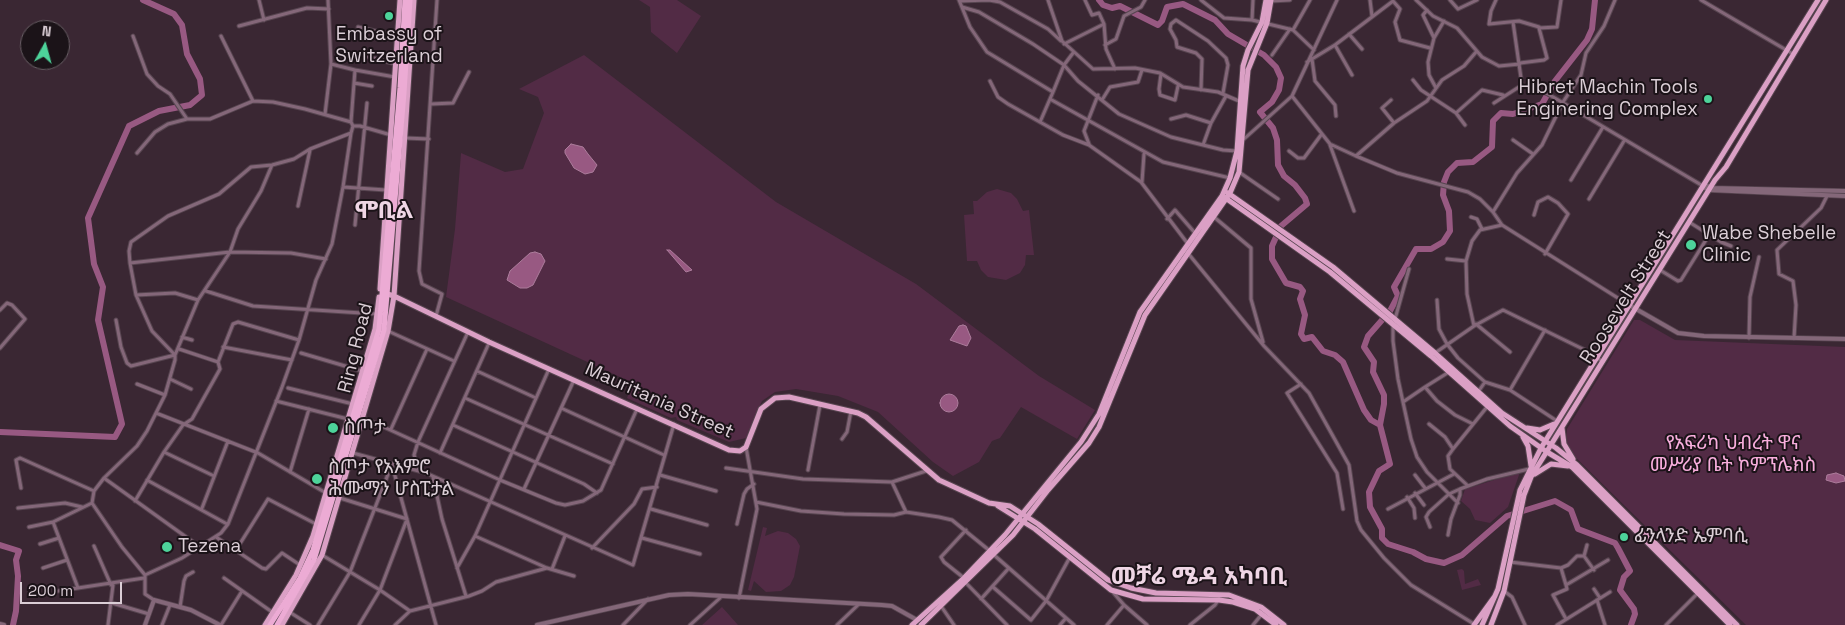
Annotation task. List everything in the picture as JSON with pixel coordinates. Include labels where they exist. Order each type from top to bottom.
[{"type":"highway","name":"Ring Road","points":[[270,625],[306,568],[322,525],[388,294],[405,0]]},
{"type":"highway","name":"Ring Road","points":[[277,625],[308,574],[321,540],[384,330],[410,0]]},
{"type":"main road","points":[[265,625],[301,566],[317,524],[353,404],[377,314],[397,64],[400,0]]},
{"type":"main road","points":[[282,625],[322,555],[364,418],[388,331],[388,294],[405,138],[414,0]]},
{"type":"main road","points":[[992,553],[1093,424],[1103,407],[1132,328],[1185,251],[1220,207],[1226,194],[1237,151],[1239,101],[1243,66],[1264,23],[1269,0]]},
{"type":"main road","name":"Roosevelt Street","points":[[1491,625],[1504,591],[1510,562],[1516,504],[1540,448],[1818,0]]},
{"type":"main road","name":"Roosevelt Street","points":[[1482,625],[1497,594],[1513,531],[1531,477],[1689,222],[1726,167],[1826,0]]},
{"type":"main road","points":[[1810,12],[1816,16]]},
{"type":"main road","points":[[1185,251],[1195,233],[1233,187],[1239,172],[1244,139],[1245,86],[1252,49]]},
{"type":"main road","points":[[1233,187],[1236,202]]},
{"type":"main road","points":[[1226,194],[1275,233],[1382,312],[1540,448],[1575,466]]},
{"type":"main road","points":[[1220,207],[1236,202],[1277,226],[1333,267],[1382,312]]},
{"type":"main road","points":[[1668,243],[1674,247]]},
{"type":"main road","name":"Mauritania Street","points":[[388,294],[489,342],[729,450],[740,450],[746,447],[762,409],[769,401],[789,397],[851,411],[866,417],[926,471],[968,495],[997,506],[1024,523],[1111,590]]},
{"type":"main road","points":[[912,625],[941,606],[1024,523],[1099,427],[1152,297]]},
{"type":"main road","points":[[1433,354],[1486,407],[1522,431],[1552,445],[1575,466],[1701,594],[1727,624]]},
{"type":"main road","points":[[1522,431],[1540,430],[1557,422]]},
{"type":"main road","points":[[1562,428],[1566,449],[1575,466]]},
{"type":"main road","points":[[1522,431],[1528,446],[1530,468]]},
{"type":"main road","points":[[1531,477],[1551,464],[1575,466]]},
{"type":"main road","name":"Mauritania Street","points":[[997,506],[1010,506],[1022,513],[1096,572],[1120,585],[1156,593],[1220,597]]},
{"type":"main road","points":[[919,622],[965,580]]},
{"type":"main road","points":[[1111,590],[1143,599],[1220,597],[1229,595],[1254,603],[1284,625]]},
{"type":"main road","points":[[1474,625],[1497,594]]},
{"type":"main road","points":[[1701,594],[1737,625]]},
{"type":"main road","points":[[1220,597],[1242,604],[1262,614],[1276,625]]},
{"type":"street","points":[[259,0],[264,20]]},
{"type":"street","points":[[325,114],[331,64],[328,0]]},
{"type":"street","points":[[436,317],[442,294],[422,284],[419,271],[437,0]]},
{"type":"street","points":[[1053,92],[987,52],[970,27],[959,1],[989,0],[1000,2],[1048,29],[1093,69],[1142,70],[1161,74],[1178,86],[1225,95],[1239,101]]},
{"type":"street","points":[[1048,0],[1063,42]]},
{"type":"street","points":[[1085,0],[1092,16],[1099,13],[1104,24],[1105,45],[1114,69]]},
{"type":"street","points":[[1105,45],[1115,40],[1122,18],[1141,7],[1145,0]]},
{"type":"street","points":[[1201,0],[1224,18],[1252,20],[1291,30],[1314,50]]},
{"type":"street","points":[[1252,20],[1253,0]]},
{"type":"street","points":[[1269,0],[1290,0]]},
{"type":"street","points":[[1272,55],[1310,0]]},
{"type":"street","points":[[1244,139],[1292,96],[1337,0]]},
{"type":"street","points":[[1370,0],[1372,16]]},
{"type":"street","points":[[1307,62],[1335,45],[1393,0],[1400,10],[1395,22],[1400,40],[1430,48]]},
{"type":"street","points":[[1416,0],[1426,10],[1457,28],[1476,52],[1499,66],[1547,58],[1539,27]]},
{"type":"street","points":[[1450,0],[1458,9],[1477,0]]},
{"type":"street","points":[[1496,0],[1488,23],[1523,21],[1539,27],[1557,27],[1562,0]]},
{"type":"street","points":[[1493,212],[1518,173],[1542,145],[1564,102],[1581,75],[1586,53],[1604,26],[1615,0]]},
{"type":"street","points":[[1701,0],[1793,54]]},
{"type":"street","points":[[962,7],[987,16],[1064,65],[1078,81],[1098,95],[1119,114],[1171,137],[1223,150],[1237,151]]},
{"type":"street","points":[[239,26],[307,8],[329,8]]},
{"type":"street","points":[[1426,10],[1423,17],[1434,38]]},
{"type":"street","points":[[1201,90],[1202,59],[1196,53],[1177,47],[1176,40],[1170,29],[1171,24],[1176,20],[1208,41],[1226,59],[1228,65],[1225,95],[1203,145]]},
{"type":"street","points":[[1436,88],[1427,68],[1430,48],[1444,21]]},
{"type":"street","points":[[1513,22],[1522,85]]},
{"type":"street","points":[[1063,42],[1104,24]]},
{"type":"street","points":[[358,27],[398,36]]},
{"type":"street","points":[[1349,34],[1362,49]]},
{"type":"street","points":[[133,36],[147,74],[158,86],[170,94],[187,119]]},
{"type":"street","points":[[221,36],[253,101]]},
{"type":"street","points":[[1335,45],[1352,76]]},
{"type":"street","points":[[1040,122],[1064,65],[1073,52]]},
{"type":"street","points":[[1356,156],[1394,123],[1427,101],[1444,79],[1464,66],[1476,52]]},
{"type":"street","points":[[358,54],[397,64]]},
{"type":"street","points":[[1312,59],[1316,81],[1336,105],[1336,116]]},
{"type":"street","points":[[331,64],[396,77]]},
{"type":"street","points":[[58,591],[112,585],[145,576],[182,558],[216,537],[228,524],[258,453],[299,340],[316,280],[332,244],[351,133],[355,70]]},
{"type":"street","points":[[1102,100],[1110,87],[1138,82],[1142,70]]},
{"type":"street","points":[[431,104],[453,103],[469,72]]},
{"type":"street","points":[[1161,74],[1158,89],[1160,95],[1175,100],[1178,86]]},
{"type":"street","points":[[990,80],[998,97],[1063,135],[1089,145],[1142,183],[1167,219],[1188,244]]},
{"type":"street","points":[[1413,80],[1421,90],[1456,113],[1465,125]]},
{"type":"street","points":[[354,83],[372,86]]},
{"type":"street","points":[[1494,103],[1503,95],[1522,85],[1543,92],[1564,102],[1624,141],[1710,189],[1845,196]]},
{"type":"street","points":[[1456,113],[1482,90],[1503,95]]},
{"type":"street","points":[[1089,145],[1084,131],[1098,95]]},
{"type":"street","points":[[1292,96],[1330,144],[1390,171],[1474,194],[1493,212],[1502,225],[1629,306],[1678,333],[1749,338],[1845,339]]},
{"type":"street","points":[[1050,99],[1163,162],[1230,178]]},
{"type":"street","points":[[1391,100],[1383,109],[1394,123]]},
{"type":"street","points":[[137,153],[160,128],[187,119],[210,119],[253,101],[273,102],[325,114],[391,135]]},
{"type":"street","points":[[355,225],[367,103]]},
{"type":"street","points":[[1171,118],[1186,115],[1212,123]]},
{"type":"street","points":[[1571,180],[1603,126]]},
{"type":"street","points":[[174,355],[157,338],[136,295],[130,263],[129,251],[131,242],[168,216],[215,196],[250,167],[272,165],[294,159],[310,149],[351,133]]},
{"type":"street","points":[[1289,150],[1298,158],[1304,158],[1321,135]]},
{"type":"street","points":[[405,138],[429,139]]},
{"type":"street","points":[[1513,140],[1533,154]]},
{"type":"street","points":[[1589,199],[1624,141]]},
{"type":"street","points":[[1330,144],[1354,211]]},
{"type":"street","points":[[298,206],[310,149]]},
{"type":"street","points":[[1142,183],[1144,153]]},
{"type":"street","points":[[242,591],[220,625],[206,616],[154,600],[145,594],[145,576],[122,547],[92,503],[94,491],[104,478],[137,446],[156,413],[170,379],[174,355],[179,349],[182,337],[198,300],[206,291],[230,252],[238,230],[261,191],[272,165]]},
{"type":"street","points":[[1239,172],[1278,199]]},
{"type":"street","points":[[343,188],[386,190]]},
{"type":"street","points":[[1710,189],[1845,192]]},
{"type":"street","points":[[1794,338],[1796,305],[1793,281],[1779,274],[1777,250],[1821,208],[1827,196]]},
{"type":"street","points":[[1534,215],[1538,202],[1548,197],[1558,203],[1568,214],[1545,254]]},
{"type":"street","points":[[1167,219],[1175,210],[1195,233]]},
{"type":"street","points":[[1214,216],[1251,248],[1252,304],[1264,346]]},
{"type":"street","points":[[1471,217],[1477,219],[1482,229]]},
{"type":"street","points":[[1689,222],[1731,246]]},
{"type":"street","points":[[1482,229],[1490,230],[1502,225]]},
{"type":"street","points":[[1482,229],[1472,241],[1466,261],[1467,294],[1475,325],[1510,352]]},
{"type":"street","points":[[1660,270],[1678,281],[1681,280],[1709,235]]},
{"type":"street","points":[[1185,251],[1264,346],[1309,393],[1349,465],[1357,521],[1362,530],[1411,585],[1474,625]]},
{"type":"street","points":[[130,263],[230,252],[291,253],[326,259]]},
{"type":"street","points":[[1749,338],[1750,297],[1759,257]]},
{"type":"street","points":[[1447,259],[1466,261]]},
{"type":"street","points":[[1409,269],[1394,322],[1393,341],[1402,402],[1417,457],[1458,503]]},
{"type":"street","points":[[206,291],[253,306],[309,308],[377,314]]},
{"type":"street","points":[[136,295],[175,292],[198,300]]},
{"type":"street","points":[[1437,300],[1439,329],[1447,344],[1485,382],[1510,390],[1557,422]]},
{"type":"street","points":[[0,310],[7,303],[12,305],[25,319],[0,348]]},
{"type":"street","points":[[1433,354],[1475,325],[1503,310],[1545,330],[1603,362]]},
{"type":"street","points":[[116,320],[121,347],[127,363],[131,366],[174,355]]},
{"type":"street","points":[[135,501],[164,452],[183,425],[192,418],[220,369],[218,362],[223,347],[236,322],[299,340]]},
{"type":"street","points":[[1510,390],[1545,330]]},
{"type":"street","points":[[388,331],[454,361]]},
{"type":"street","points":[[419,470],[414,455],[418,442],[468,332]]},
{"type":"street","points":[[182,337],[192,340]]},
{"type":"street","points":[[440,454],[489,342]]},
{"type":"street","points":[[223,347],[292,360]]},
{"type":"street","points":[[391,429],[428,348]]},
{"type":"street","points":[[179,349],[218,362]]},
{"type":"street","points":[[301,353],[362,372]]},
{"type":"street","points":[[457,568],[475,536],[549,369]]},
{"type":"street","points":[[477,371],[536,398]]},
{"type":"street","points":[[1402,402],[1450,372]]},
{"type":"street","points":[[170,379],[191,389]]},
{"type":"street","points":[[524,489],[574,380]]},
{"type":"street","points":[[1477,392],[1485,382]]},
{"type":"street","points":[[136,384],[165,395]]},
{"type":"street","points":[[1301,384],[1287,393],[1337,473],[1343,509]]},
{"type":"street","points":[[1425,387],[1436,401],[1473,424]]},
{"type":"street","points":[[288,388],[353,404]]},
{"type":"street","points":[[465,398],[613,464]]},
{"type":"street","points":[[276,401],[348,419]]},
{"type":"street","points":[[808,470],[820,404]]},
{"type":"street","points":[[1467,485],[1454,474],[1448,463],[1448,456],[1486,407]]},
{"type":"street","points":[[561,408],[664,455]]},
{"type":"street","points":[[364,418],[500,480],[565,505],[583,501],[597,493],[604,485],[637,408]]},
{"type":"street","points":[[290,472],[309,409]]},
{"type":"street","points":[[842,439],[847,432],[851,411]]},
{"type":"street","points":[[156,413],[258,453],[326,492]]},
{"type":"street","points":[[353,453],[419,470],[633,565],[674,424]]},
{"type":"street","points":[[1429,424],[1441,434],[1453,449]]},
{"type":"street","points":[[453,425],[513,450],[584,484],[597,493]]},
{"type":"street","points":[[202,508],[228,441]]},
{"type":"street","points":[[739,598],[756,517],[754,484],[746,447]]},
{"type":"street","points":[[164,452],[214,476]]},
{"type":"street","points":[[21,488],[17,469],[18,458],[94,491]]},
{"type":"street","points":[[318,625],[350,572],[392,464]]},
{"type":"street","points":[[392,464],[436,625]]},
{"type":"street","points":[[726,468],[803,478],[892,482],[926,471]]},
{"type":"street","points":[[1430,527],[1426,515],[1449,494],[1467,485],[1530,468]]},
{"type":"street","points":[[1388,509],[1406,497],[1454,474]]},
{"type":"street","points":[[660,475],[716,491]]},
{"type":"street","points":[[1415,475],[1425,488]]},
{"type":"street","points":[[433,477],[442,519],[466,596]]},
{"type":"street","points":[[104,478],[200,547]]},
{"type":"street","points":[[147,480],[202,508],[228,524]]},
{"type":"street","points":[[892,482],[906,512]]},
{"type":"street","points":[[737,524],[744,494],[754,484]]},
{"type":"street","points":[[592,548],[634,504],[642,489],[656,487]]},
{"type":"street","points":[[1448,535],[1458,503],[1460,489]]},
{"type":"street","points":[[1415,493],[1424,505]]},
{"type":"street","points":[[1406,497],[1414,508],[1415,518]]},
{"type":"street","points":[[340,498],[407,519]]},
{"type":"street","points":[[236,550],[268,499],[317,524]]},
{"type":"street","points":[[756,502],[788,509],[844,514],[894,515],[906,512],[952,520],[966,530],[1008,569],[1074,625]]},
{"type":"street","points":[[18,508],[65,503],[83,507]]},
{"type":"street","points":[[29,527],[53,522],[78,512],[83,507],[92,503]]},
{"type":"street","points":[[650,509],[708,525]]},
{"type":"street","points":[[358,625],[380,590],[407,519]]},
{"type":"street","points":[[53,522],[78,588]]},
{"type":"street","points":[[966,530],[941,557],[1007,625]]},
{"type":"street","points":[[475,536],[547,568],[574,576]]},
{"type":"street","points":[[552,569],[566,536]]},
{"type":"street","points":[[216,537],[266,569],[282,553],[301,566]]},
{"type":"street","points":[[40,544],[59,538]]},
{"type":"street","points":[[642,538],[700,554]]},
{"type":"street","points":[[94,546],[112,585],[112,603],[108,625]]},
{"type":"street","points":[[1584,556],[1587,546]]},
{"type":"street","points":[[322,555],[380,590],[410,611]]},
{"type":"street","points":[[1510,562],[1561,568],[1577,556],[1584,556]]},
{"type":"street","points":[[1584,556],[1594,570]]},
{"type":"street","points":[[993,587],[1029,620],[1033,619],[1046,601],[1070,557]]},
{"type":"street","points":[[43,568],[67,560]]},
{"type":"street","points":[[1566,584],[1594,570],[1608,560]]},
{"type":"street","points":[[395,625],[410,611],[482,591],[496,582],[547,568]]},
{"type":"street","points":[[1561,568],[1567,589],[1553,595],[1566,619]]},
{"type":"street","points":[[981,599],[1008,569]]},
{"type":"street","points":[[180,607],[184,581],[186,576],[193,572]]},
{"type":"street","points":[[224,578],[272,612]]},
{"type":"street","points":[[1594,589],[1605,625]]},
{"type":"street","points":[[1111,590],[1124,606],[1144,624]]},
{"type":"street","points":[[1504,591],[1512,598],[1525,625]]},
{"type":"street","points":[[1557,625],[1610,592]]},
{"type":"street","points":[[537,625],[648,600],[688,594],[720,598],[892,606],[919,622]]},
{"type":"street","points":[[1666,625],[1701,594]]},
{"type":"street","points":[[1190,625],[1220,597]]},
{"type":"street","points":[[690,625],[720,598]]},
{"type":"street","points":[[145,625],[154,600]]},
{"type":"street","points":[[623,625],[648,600]]},
{"type":"street","points":[[112,603],[149,614]]},
{"type":"street","points":[[838,625],[859,604]]},
{"type":"street","points":[[162,625],[170,605]]},
{"type":"street","points":[[941,606],[954,625]]},
{"type":"street","points":[[1107,625],[1124,606]]},
{"type":"street","points":[[290,613],[310,625]]},
{"type":"street","points":[[1253,625],[1262,614]]},
{"type":"street","points":[[1060,625],[1066,618]]},
{"type":"green space","points":[[639,0],[677,0],[701,16],[677,53],[651,32],[650,7]]},
{"type":"green space","points":[[584,55],[776,202],[916,284],[1039,376],[1095,410],[1077,439],[1021,407],[1000,438],[992,441],[979,462],[953,476],[933,462],[878,412],[838,396],[796,389],[775,392],[762,401],[746,438],[729,442],[677,420],[676,417],[671,418],[627,398],[633,383],[446,297],[455,229],[461,153],[505,172],[523,169],[544,113],[538,97],[519,89]]},
{"type":"green space","points":[[997,189],[1011,193],[1017,199],[1023,211],[1029,210],[1034,255],[1026,255],[1025,265],[1020,273],[1006,280],[988,277],[981,270],[977,261],[967,261],[964,215],[974,214],[973,201],[977,201],[987,192]]},
{"type":"green space","name":"የአፍሪካ ህብረት ዋና መሥሪያ ቤት ኮምፕሌክስ","points":[[1634,320],[1640,320],[1675,340],[1845,347],[1845,625],[1746,625],[1570,452],[1566,441],[1567,429]]},
{"type":"green space","points":[[1520,472],[1508,507],[1490,523],[1475,520],[1470,509],[1461,501],[1465,489]]},
{"type":"green space","points":[[763,527],[767,528],[765,536],[778,531],[788,533],[796,539],[800,546],[794,577],[790,585],[781,591],[766,592],[754,581],[751,591],[748,590]]},
{"type":"green space","points":[[1462,569],[1464,571],[1465,584],[1478,579],[1481,585],[1462,590],[1457,570]]},
{"type":"green space","points":[[722,607],[738,625],[702,625]]},
{"type":"shaded area","points":[[571,144],[583,147],[597,165],[593,172],[585,174],[574,168],[565,153],[565,150]]},
{"type":"shaded area","points":[[667,250],[670,250],[692,270],[686,272]]},
{"type":"shaded area","points":[[530,253],[541,254],[545,261],[533,285],[527,288],[520,288],[507,280],[510,271]]},
{"type":"shaded area","points":[[959,326],[966,326],[971,338],[967,346],[950,340]]},
{"type":"shaded area","points":[[949,394],[955,397],[958,403],[955,409],[949,412],[943,409],[940,403],[943,397]]},
{"type":"shaded area","points":[[1836,473],[1844,476],[1845,481],[1836,483],[1826,480],[1827,475]]},
{"type":"waterway","points":[[0,432],[115,437],[122,424],[98,320],[103,287],[94,264],[88,218],[129,126],[159,111],[190,105],[202,95],[200,79],[187,54],[182,25],[174,14],[143,0]]},
{"type":"waterway","points":[[1099,0],[1103,5],[1112,8],[1120,6],[1158,25],[1162,21],[1167,7],[1183,4],[1215,20],[1228,34],[1264,55],[1276,67],[1281,78],[1279,90],[1272,102],[1260,112],[1273,128],[1277,140],[1278,165],[1284,176],[1295,185],[1305,198],[1307,204],[1281,226],[1272,246],[1272,259],[1286,283],[1300,287],[1303,291],[1300,299],[1305,315],[1301,334],[1304,339],[1312,337],[1323,351],[1335,355],[1343,362],[1364,410],[1371,420],[1380,425],[1390,464],[1379,471],[1369,492],[1370,507],[1382,529],[1382,538],[1388,544],[1413,552],[1426,559],[1444,563],[1462,555],[1507,516],[1555,501],[1571,510],[1578,529],[1615,543],[1630,571],[1624,577],[1620,590],[1634,609],[1635,614],[1631,625]]},
{"type":"waterway","points":[[1380,425],[1384,395],[1373,372],[1374,362],[1364,347],[1368,336],[1390,311],[1398,296],[1394,287],[1416,249],[1431,249],[1443,242],[1450,231],[1449,211],[1443,195],[1444,182],[1448,172],[1457,163],[1473,162],[1492,147],[1493,121],[1501,113],[1513,114],[1542,104],[1555,81],[1587,40],[1592,29],[1595,0]]},
{"type":"waterway","points":[[0,545],[19,551],[16,560],[18,576],[16,611],[13,625]]},
{"type":"place","name":"Embassy of Switzerland","points":[[389,16]]},
{"type":"place","name":"Hibret Machin Tools Enginering Complex","points":[[1708,99]]},
{"type":"place","name":"Wabe Shebelle Clinic","points":[[1691,245]]},
{"type":"place","name":"ስጦታ","points":[[333,428]]},
{"type":"place","name":"ስጦታ የአእምሮ ሕሙማን ሆስፒታል","points":[[317,479]]},
{"type":"place","name":"ፊንላንድ ኤምባሲ","points":[[1624,537]]},
{"type":"place","name":"Tezena","points":[[167,547]]},
{"type":"district","name":"ሞቢል","points":[[384,211]]},
{"type":"district","name":"መቻሬ ሜዳ አካባቢ","points":[[1199,577]]}]
